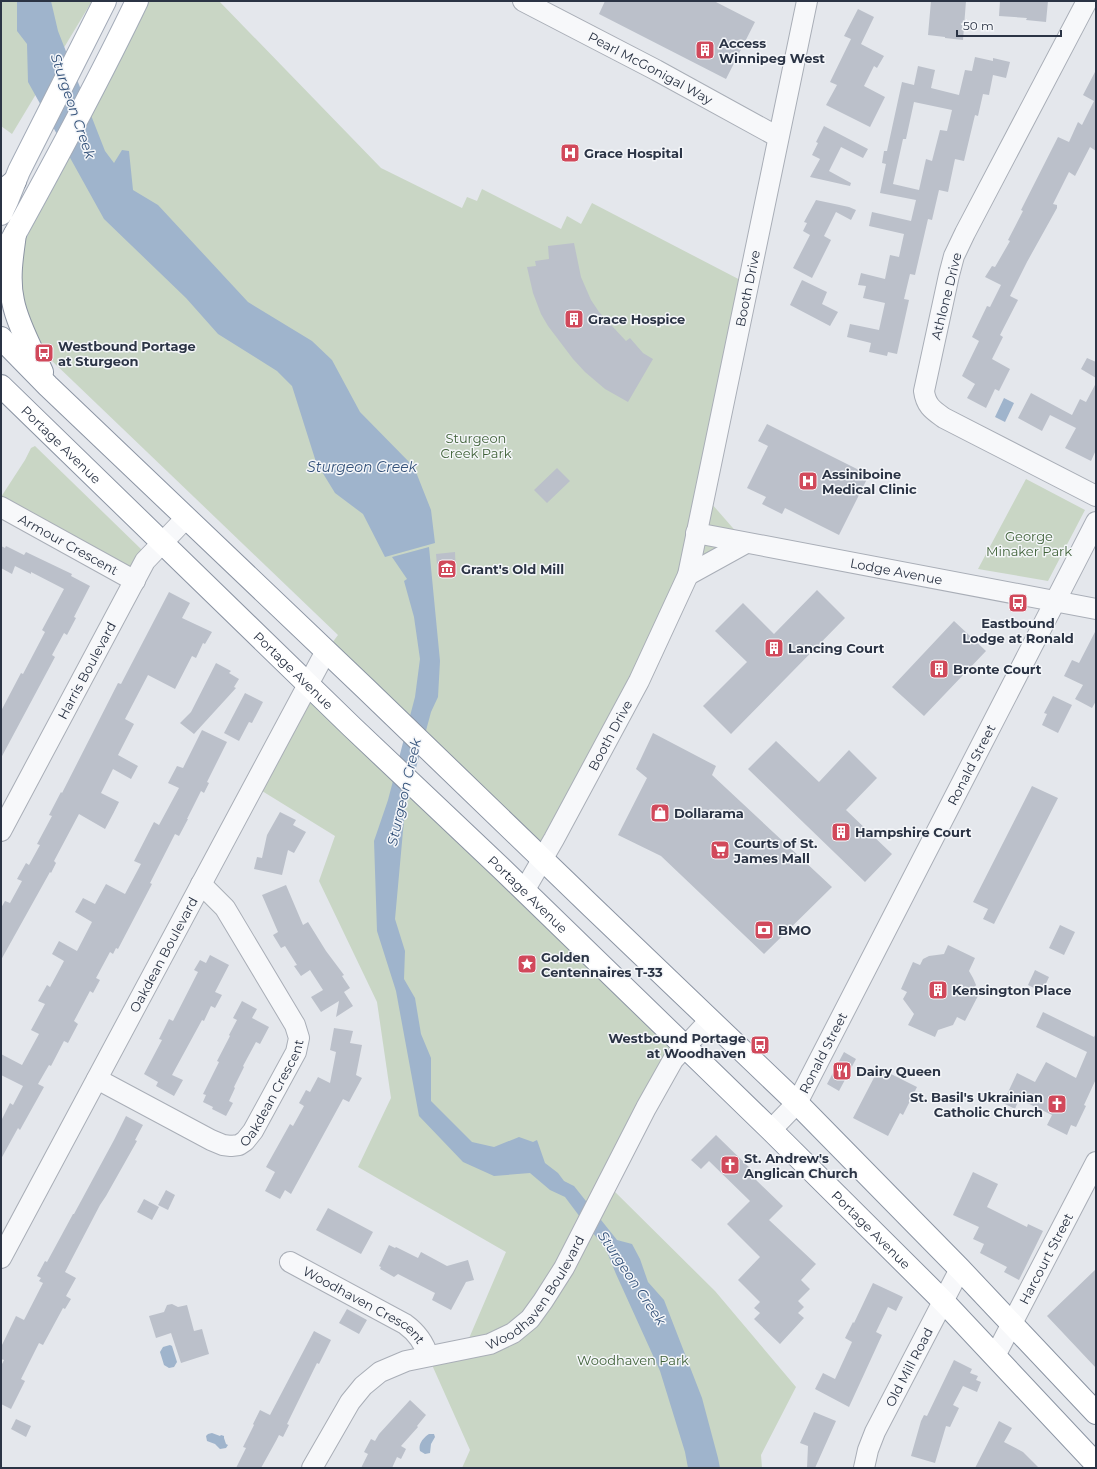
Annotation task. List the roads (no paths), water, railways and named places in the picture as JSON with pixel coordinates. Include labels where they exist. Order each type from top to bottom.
[{"type":"main road","points":[[1,214],[7,201],[8,186],[24,160],[105,1]]},
{"type":"main road","points":[[1,260],[111,55],[137,1]]},
{"type":"main road","points":[[15,234],[10,270],[12,301],[48,386]]},
{"type":"main road","points":[[1,338],[48,386],[797,1103],[960,1269],[1096,1413]]},
{"type":"main road","name":"Portage Avenue","points":[[1,386],[352,727],[771,1130],[943,1301],[1096,1464]]},
{"type":"street","name":"Pearl McGonigal Way","points":[[523,1],[656,70],[778,137]]},
{"type":"street","name":"Booth Drive","points":[[524,891],[639,681],[688,575],[807,1]]},
{"type":"street","name":"Athlone Drive","points":[[1087,1],[954,256],[924,391],[925,401],[933,411],[944,418],[1096,496]]},
{"type":"street","name":"Armour Crescent","points":[[1,507],[135,581]]},
{"type":"street","name":"Harris Boulevard","points":[[1,832],[146,561],[186,518]]},
{"type":"street","name":"Ronald Street","points":[[771,1130],[797,1103],[1096,522]]},
{"type":"street","name":"Lodge Avenue","points":[[696,533],[1055,602],[1096,608]]},
{"type":"street","points":[[688,575],[746,543]]},
{"type":"street","name":"Oakdean Boulevard","points":[[1,1258],[326,651]]},
{"type":"street","name":"Oakdean Crescent","points":[[97,1079],[211,1140],[223,1145],[231,1146],[242,1143],[253,1132],[296,1052],[299,1038],[295,1025],[225,908],[201,884]]},
{"type":"street","name":"Woodhaven Boulevard","points":[[312,1468],[344,1410],[364,1386],[375,1376],[390,1367],[406,1361],[490,1344],[513,1333],[523,1326],[537,1310],[564,1268],[642,1115],[673,1060],[710,1020]]},
{"type":"street","name":"Harcourt Street","points":[[995,1356],[1096,1162]]},
{"type":"street","name":"Woodhaven Crescent","points":[[290,1262],[405,1324],[414,1331],[423,1343],[428,1356]]},
{"type":"street","name":"Old Mill Road","points":[[864,1468],[868,1450],[875,1432],[960,1269]]},
{"type":"water","name":"Sturgeon Creek","points":[[17,1],[51,1],[58,31],[105,151],[114,163],[122,150],[129,151],[133,190],[158,205],[248,302],[312,341],[332,360],[360,412],[414,467],[431,510],[435,543],[385,557],[363,514],[335,493],[316,462],[292,386],[277,371],[218,334],[186,298],[104,219],[28,82],[27,44],[17,31]]},
{"type":"water","points":[[1004,398],[1014,403],[1005,422],[995,417]]},
{"type":"water","name":"Sturgeon Creek","points":[[429,547],[440,661],[438,697],[431,712],[405,809],[395,919],[405,951],[404,979],[415,998],[421,1034],[431,1058],[431,1101],[472,1142],[494,1147],[519,1137],[533,1142],[537,1140],[545,1163],[558,1173],[564,1181],[574,1186],[617,1240],[632,1244],[640,1259],[648,1282],[664,1300],[702,1398],[720,1468],[688,1468],[685,1452],[660,1371],[605,1247],[565,1197],[550,1190],[530,1173],[494,1176],[463,1162],[419,1116],[396,991],[377,931],[374,841],[388,800],[415,697],[420,659],[414,617],[404,581],[407,579],[392,557]]},
{"type":"water","points":[[170,1345],[172,1346],[177,1362],[174,1367],[169,1368],[164,1365],[160,1352],[163,1347]]},
{"type":"water","points":[[212,1433],[224,1436],[226,1444],[228,1445],[226,1448],[220,1449],[215,1444],[207,1441],[206,1436]]},
{"type":"water","points":[[429,1434],[434,1434],[435,1437],[431,1444],[430,1453],[425,1454],[420,1451],[420,1444]]},
{"type":"place","name":"Access Winnipeg West","points":[[705,50]]},
{"type":"place","name":"Grace Hospital","points":[[570,153]]},
{"type":"place","name":"Grace Hospice","points":[[574,319]]},
{"type":"place","name":"Westbound Portage at Sturgeon","points":[[44,353]]},
{"type":"place","name":"Assiniboine Medical Clinic","points":[[808,481]]},
{"type":"place","name":"Grant's Old Mill","points":[[447,569]]},
{"type":"place","name":"Eastbound Lodge at Ronald","points":[[1018,603]]},
{"type":"place","name":"Lancing Court","points":[[774,648]]},
{"type":"place","name":"Bronte Court","points":[[939,669]]},
{"type":"place","name":"Dollarama","points":[[660,813]]},
{"type":"place","name":"Hampshire Court","points":[[841,832]]},
{"type":"place","name":"Courts of St. James Mall","points":[[720,850]]},
{"type":"place","name":"BMO","points":[[764,930]]},
{"type":"place","name":"Golden Centennaires T-33","points":[[527,964]]},
{"type":"place","name":"Kensington Place","points":[[938,990]]},
{"type":"place","name":"Westbound Portage at Woodhaven","points":[[760,1045]]},
{"type":"place","name":"Dairy Queen","points":[[842,1071]]},
{"type":"place","name":"St. Basil's Ukrainian Catholic Church","points":[[1057,1104]]},
{"type":"place","name":"St. Andrew's Anglican Church","points":[[730,1165]]},
{"type":"park label","name":"Sturgeon Creek Park","points":[[476,446]]},
{"type":"park label","name":"George Minaker Park","points":[[1029,544]]},
{"type":"park label","name":"Woodhaven Park","points":[[633,1360]]}]
